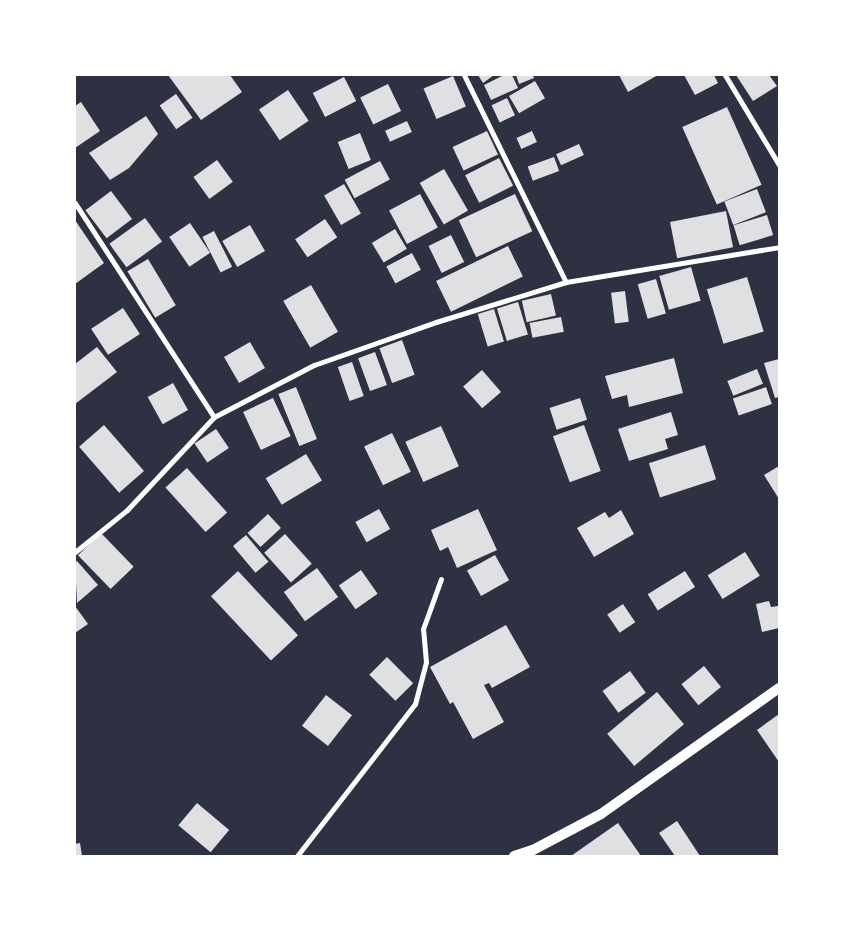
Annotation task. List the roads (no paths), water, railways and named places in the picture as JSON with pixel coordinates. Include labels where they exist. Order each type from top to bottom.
[{"type":"main road","points":[[514,856],[534,850],[601,814],[779,688]]},
{"type":"street","points":[[464,75],[566,282]]},
{"type":"street","points":[[725,75],[779,166]]},
{"type":"street","points":[[75,203],[214,417]]},
{"type":"street","points":[[75,552],[127,510],[214,417],[314,365],[436,322],[566,282],[779,247]]},
{"type":"street","points":[[296,856],[415,704],[426,662],[423,629],[441,579]]}]
